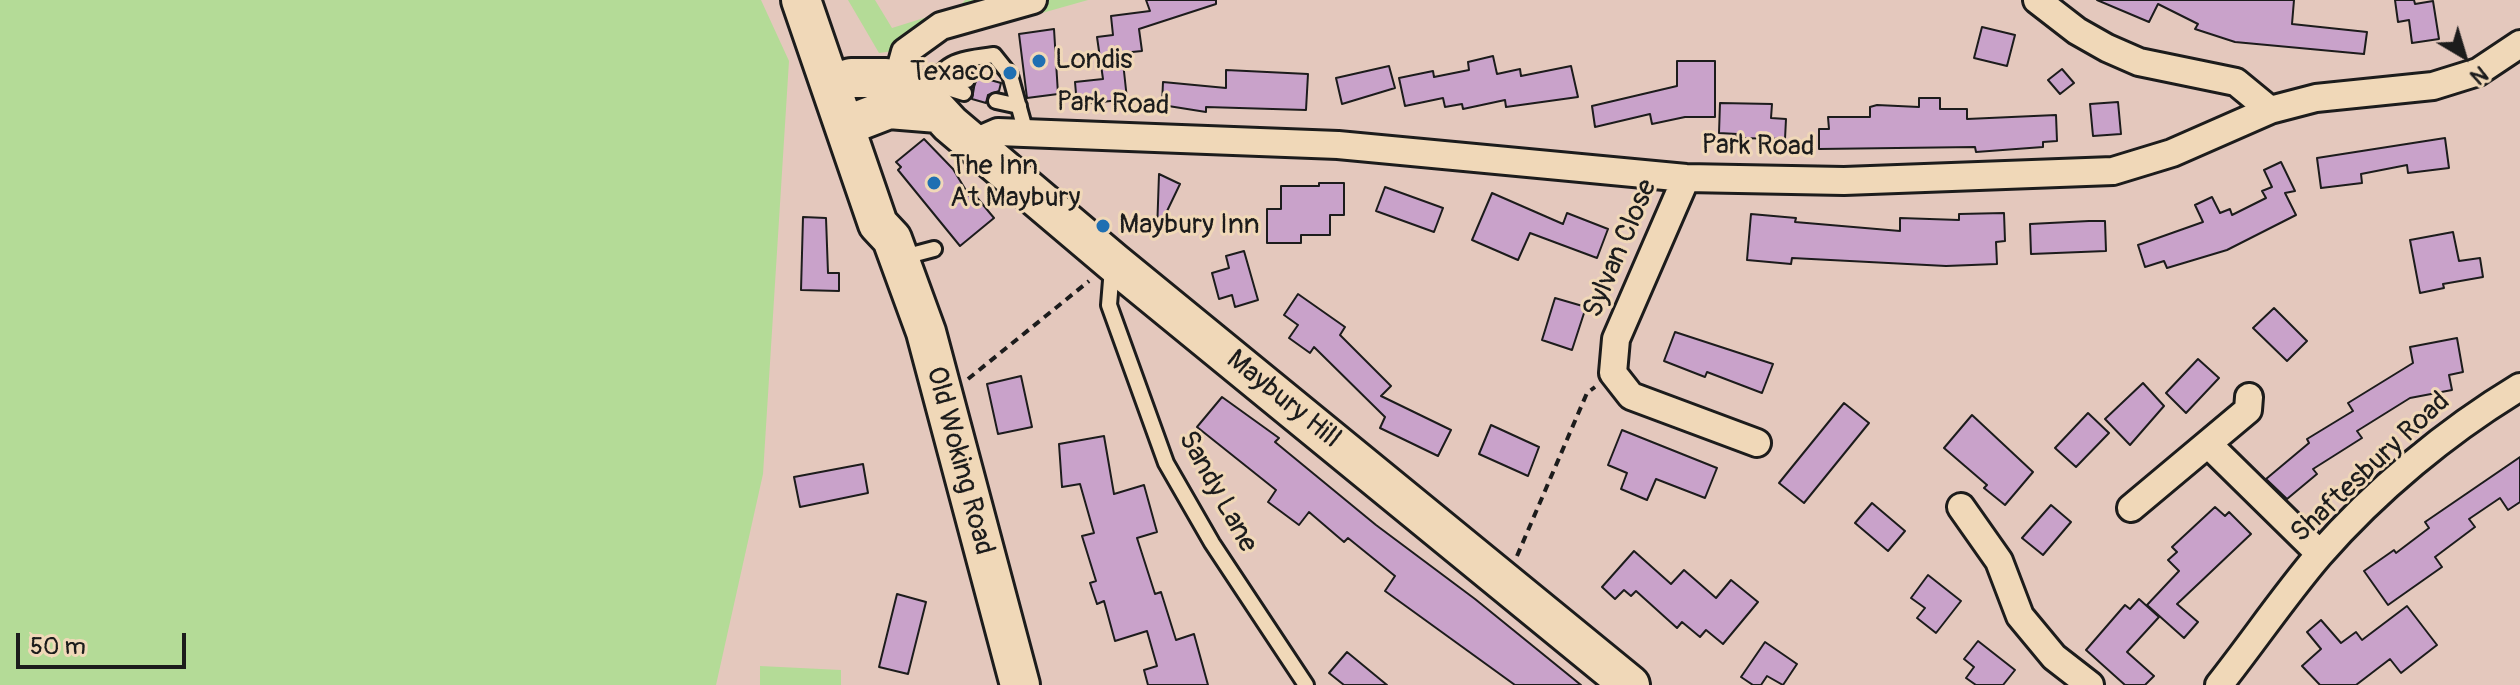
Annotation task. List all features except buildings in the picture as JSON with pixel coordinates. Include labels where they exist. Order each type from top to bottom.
[{"type":"street","name":"Old Woking Road","points":[[801,0],[840,81],[855,122],[878,224],[908,249],[942,400],[1020,685]]},
{"type":"street","name":"Old Woking Road","points":[[825,0],[840,81]]},
{"type":"street","points":[[935,91],[905,52],[941,26],[1033,0]]},
{"type":"street","points":[[2037,0],[2077,31],[2107,48],[2139,62],[2236,82],[2270,110]]},
{"type":"street","name":"Park Road","points":[[975,142],[998,132],[1338,145],[1686,178],[1844,181],[2113,171],[2172,153],[2270,110],[2316,98],[2433,86],[2478,72],[2520,44]]},
{"type":"street","points":[[840,81],[935,91]]},
{"type":"street","points":[[855,122],[935,91]]},
{"type":"street","name":"Maybury Hill","points":[[935,91],[975,142],[1113,262],[1630,685]]},
{"type":"street","name":"Sylvan Close","points":[[1613,373],[1616,339],[1686,178]]},
{"type":"street","points":[[1613,373],[1631,396],[1757,443]]},
{"type":"street","name":"Shaftesbury Road","points":[[2219,685],[2320,554],[2435,446],[2483,409],[2520,387]]},
{"type":"street","points":[[2130,507],[2248,410],[2249,397]]},
{"type":"street","points":[[2208,444],[2320,554]]},
{"type":"street","points":[[1961,507],[1999,561],[2020,616],[2054,657],[2090,685]]},
{"type":"lane","points":[[935,91],[958,60],[994,55],[1010,75],[1026,133]]},
{"type":"lane","points":[[998,94],[1018,101]]},
{"type":"lane","name":"Sandy Lane","points":[[1113,262],[1109,305],[1166,463],[1212,543],[1306,685]]},
{"type":"path","points":[[942,400],[1113,262]]},
{"type":"path","points":[[1507,582],[1587,393],[1613,373]]},
{"type":"green space","points":[[0,0],[761,0],[789,61],[763,474],[716,685],[0,685]]},
{"type":"green space","points":[[848,0],[875,0],[892,28],[959,7],[965,0],[1088,0],[922,47],[879,53]]},
{"type":"green space","points":[[760,666],[841,670],[841,685],[760,685]]},
{"type":"place","name":"Londis","points":[[1039,61]]},
{"type":"place","name":"Texaco","points":[[1010,73]]},
{"type":"place","name":"The Inn At Maybury","points":[[934,183]]},
{"type":"place","name":"Maybury Inn","points":[[1103,226]]}]
